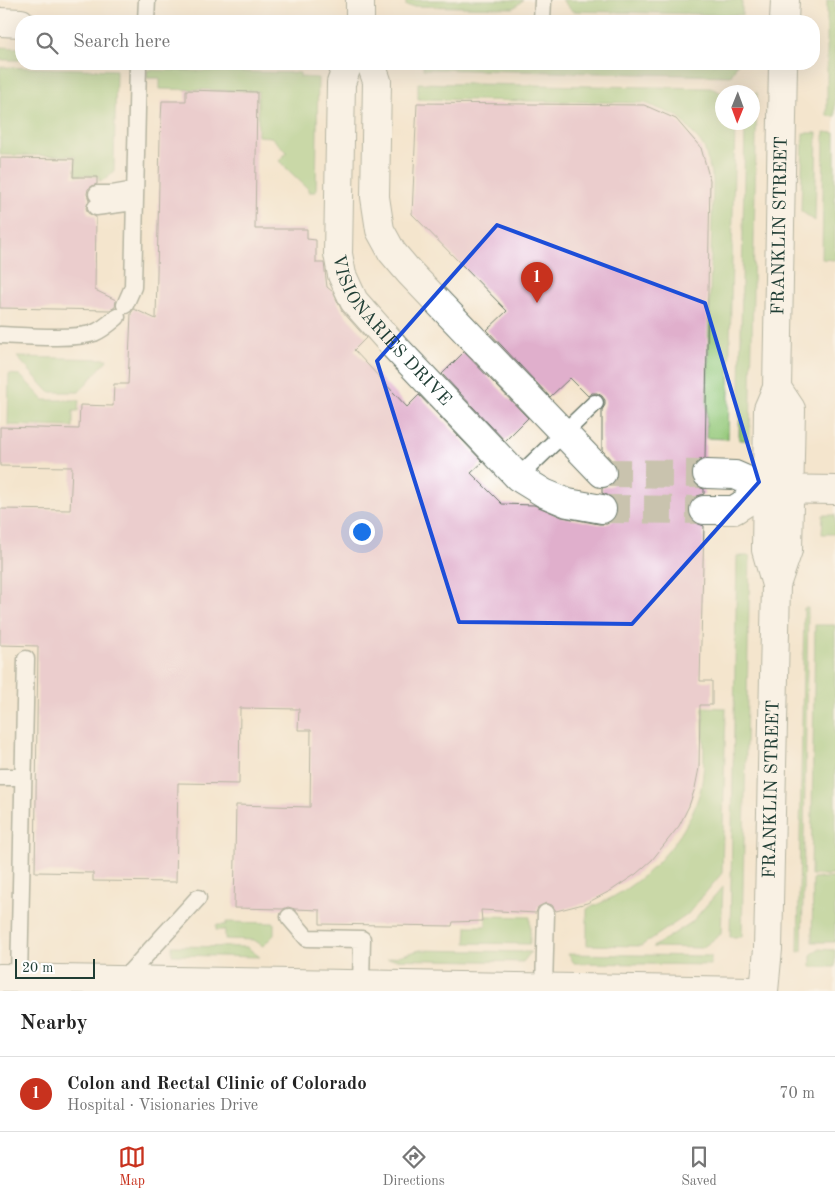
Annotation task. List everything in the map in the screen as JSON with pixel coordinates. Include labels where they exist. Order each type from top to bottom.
[{"type":"street","points":[[360,0],[360,15]]},
{"type":"street","points":[[784,0],[784,15]]},
{"type":"street","points":[[0,22],[15,23]]},
{"type":"street","name":"VISIONARIES DRIVE","points":[[346,70],[341,83],[338,254],[342,275],[354,301],[394,346],[518,476],[544,493],[568,503],[602,509]]},
{"type":"street","points":[[373,70],[377,81],[375,197],[380,230],[392,252],[602,473]]},
{"type":"street","name":"FRANKLIN STREET","points":[[764,991],[768,950],[776,586],[788,550],[778,489],[791,409],[777,388],[783,70]]},
{"type":"street","points":[[707,474],[735,475],[778,489],[835,490]]},
{"type":"street","points":[[704,510],[734,510],[778,489]]},
{"type":"street","points":[[9,978],[122,985],[752,991]]},
{"type":"lane","points":[[146,0],[146,15]]},
{"type":"lane","points":[[542,0],[542,15]]},
{"type":"lane","points":[[0,336],[78,336],[95,333],[121,311],[133,287],[138,70]]},
{"type":"lane","points":[[97,200],[134,196]]},
{"type":"lane","points":[[518,476],[595,403]]},
{"type":"lane","points":[[9,978],[23,777],[26,659]]},
{"type":"lane","points":[[0,776],[23,777]]},
{"type":"lane","points":[[122,985],[198,898]]},
{"type":"lane","points":[[546,912],[548,988]]},
{"type":"lane","points":[[289,917],[307,938],[362,939],[344,986]]},
{"type":"highlighted area","points":[[497,225],[705,303],[759,482],[632,624],[459,622],[377,361]]},
{"type":"green space","points":[[406,0],[523,0],[514,8],[406,6]]},
{"type":"green space","points":[[562,0],[742,0],[742,15],[572,11]]},
{"type":"green space","points":[[827,0],[835,0],[835,117],[827,116]]},
{"type":"green space","points":[[0,47],[15,48],[15,60],[0,60]]},
{"type":"green space","points":[[0,67],[15,67],[15,70],[116,70],[114,170],[110,176],[99,181],[99,176],[76,175],[75,156],[0,155]]},
{"type":"green space","points":[[147,70],[300,73],[300,77],[318,78],[316,192],[308,192],[308,189],[279,161],[287,152],[271,137],[258,136],[258,91],[160,89],[160,78],[147,78]]},
{"type":"green space","points":[[467,70],[734,70],[731,76]]},
{"type":"green space","points":[[418,83],[711,88],[715,90],[715,130],[735,130],[728,439],[706,438],[713,180],[704,147],[679,117],[645,103],[418,99]]},
{"type":"green space","points":[[745,130],[756,130],[750,440],[739,440]]},
{"type":"green space","points":[[824,132],[835,133],[835,260],[822,259]]},
{"type":"green space","points":[[803,133],[817,133],[815,221],[801,211]]},
{"type":"green space","points":[[17,357],[108,359],[79,392],[49,392]]},
{"type":"green space","points":[[9,374],[20,375],[44,400],[79,400],[78,411],[73,411],[73,427],[8,425]]},
{"type":"green space","points":[[823,515],[835,515],[835,534],[822,534]]},
{"type":"green space","points":[[737,556],[750,556],[742,937],[730,937]]},
{"type":"green space","points":[[804,608],[808,608],[802,951],[798,952]]},
{"type":"green space","points":[[815,625],[835,625],[835,875],[811,875]]},
{"type":"green space","points":[[703,707],[726,708],[722,873],[687,915],[641,946],[587,945],[587,909],[611,898],[641,878],[667,852],[688,822],[703,779]]},
{"type":"green space","points":[[813,878],[835,878],[835,942],[812,942]]},
{"type":"green space","points":[[723,886],[721,934],[702,948],[653,947],[692,922]]},
{"type":"green space","points":[[486,916],[530,917],[530,944],[466,943],[467,926],[486,926]]},
{"type":"green space","points":[[226,922],[274,923],[274,935],[263,946],[254,940],[225,939],[225,930],[216,930],[216,925],[226,925]]},
{"type":"green space","points":[[172,946],[247,947],[260,957],[172,955]]},
{"type":"green space","points":[[818,949],[835,950],[835,967],[811,967],[811,955]]},
{"type":"green space","points":[[420,950],[531,952],[523,962],[387,959]]},
{"type":"green space","points":[[568,954],[711,956],[711,965],[574,963]]},
{"type":"building","points":[[186,90],[257,92],[255,229],[307,229],[307,239],[316,240],[316,263],[324,263],[327,287],[333,292],[342,311],[366,338],[354,350],[407,407],[419,395],[483,462],[471,473],[502,504],[534,505],[562,517],[599,524],[607,524],[614,519],[617,511],[616,503],[612,497],[602,493],[602,488],[612,485],[617,477],[614,463],[602,450],[602,410],[605,400],[597,393],[592,393],[588,396],[570,378],[550,397],[487,330],[507,311],[412,214],[417,103],[644,105],[676,119],[701,148],[710,180],[705,459],[699,460],[694,465],[691,474],[693,482],[698,487],[704,489],[704,494],[697,496],[691,502],[688,510],[690,517],[696,523],[704,526],[700,681],[712,681],[712,705],[700,705],[699,768],[689,806],[679,826],[652,860],[636,874],[612,890],[587,903],[556,911],[552,905],[546,903],[538,907],[536,913],[481,910],[482,921],[453,922],[452,926],[320,924],[320,910],[288,907],[283,909],[234,908],[236,805],[310,807],[311,730],[298,730],[299,709],[240,708],[239,784],[178,783],[176,882],[93,881],[93,873],[35,872],[38,646],[0,645],[0,509],[70,510],[72,467],[0,466],[0,427],[79,429],[80,405],[113,406],[114,384],[128,384],[131,313],[134,309],[156,319],[162,101],[186,101]]},
{"type":"building","points":[[0,158],[74,159],[73,177],[97,177],[97,184],[88,189],[89,200],[86,208],[88,213],[96,217],[95,290],[116,300],[115,307],[110,310],[0,308]]},
{"type":"building","points":[[464,352],[528,418],[505,441],[442,374]]},
{"type":"tunnel","points":[[602,473],[707,474]]},
{"type":"tunnel","points":[[602,509],[704,510]]},
{"type":"place","name":"Colon and Rectal Clinic of Colorado","points":[[537,303]]}]
